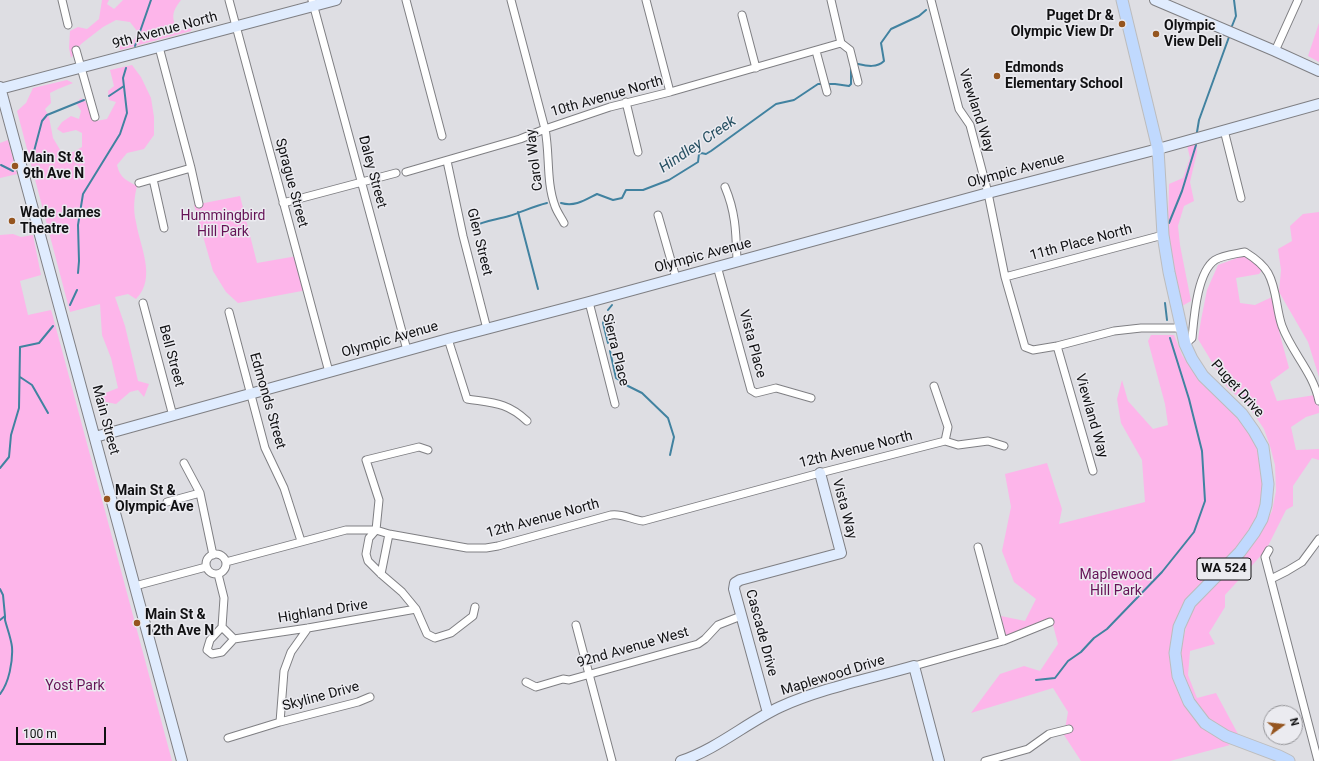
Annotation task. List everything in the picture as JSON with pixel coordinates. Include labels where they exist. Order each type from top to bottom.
[{"type":"main road","name":"Puget Drive","points":[[1124,2],[1158,149],[1163,235],[1181,328],[1192,359],[1203,376],[1242,414],[1254,431],[1262,447],[1268,484],[1266,505],[1262,519],[1254,534],[1240,552],[1190,603],[1179,627],[1175,653],[1178,676],[1189,702],[1205,723],[1226,736],[1290,761]]},
{"type":"street","points":[[62,0],[68,25]]},
{"type":"street","name":"Sprague Street","points":[[229,0],[329,372]]},
{"type":"street","name":"9th Avenue North","points":[[0,89],[236,27],[313,3],[336,0]]},
{"type":"street","points":[[406,0],[442,136]]},
{"type":"street","name":"Carol Way","points":[[511,0],[545,129],[548,144],[550,185],[555,206],[564,223]]},
{"type":"street","points":[[646,0],[670,92]]},
{"type":"street","points":[[831,0],[842,43],[850,50],[858,82]]},
{"type":"street","name":"Viewland Way","points":[[931,0],[959,109],[970,125],[988,193],[1005,278],[1025,348],[1033,350],[1057,346],[1093,470]]},
{"type":"street","points":[[1155,0],[1319,71]]},
{"type":"street","points":[[1275,51],[1298,0]]},
{"type":"street","name":"Daley Street","points":[[313,3],[408,350]]},
{"type":"street","points":[[742,15],[756,68]]},
{"type":"street","name":"10th Avenue North","points":[[406,172],[520,139],[545,129],[626,102],[670,92],[842,43]]},
{"type":"street","points":[[159,47],[199,204]]},
{"type":"street","points":[[76,50],[95,117]]},
{"type":"street","points":[[816,51],[827,92]]},
{"type":"street","name":"Main Street","points":[[0,89],[182,761]]},
{"type":"street","points":[[626,102],[638,152]]},
{"type":"street","name":"Olympic Avenue","points":[[95,437],[448,339],[487,330],[988,193],[1158,149],[1319,104]]},
{"type":"street","points":[[1224,130],[1241,198]]},
{"type":"street","name":"Glen Street","points":[[447,161],[463,236],[487,330]]},
{"type":"street","points":[[138,183],[191,168]]},
{"type":"street","points":[[283,203],[396,173]]},
{"type":"street","points":[[153,180],[164,228]]},
{"type":"street","points":[[725,188],[731,201],[735,216],[737,261]]},
{"type":"street","points":[[658,215],[676,278]]},
{"type":"street","name":"11th Place North","points":[[1005,278],[1163,235]]},
{"type":"street","points":[[1186,344],[1192,338],[1200,284],[1208,269],[1215,260],[1245,252],[1254,258],[1267,271],[1274,284],[1282,326],[1296,356],[1310,374],[1319,401]]},
{"type":"street","name":"Vista Place","points":[[717,266],[751,390],[756,393],[776,388],[811,398]]},
{"type":"street","name":"Sierra Place","points":[[589,302],[615,404]]},
{"type":"street","name":"Bell Street","points":[[143,303],[173,416]]},
{"type":"street","name":"Edmonds Street","points":[[229,312],[265,448],[284,488],[301,541]]},
{"type":"street","points":[[1057,346],[1114,331],[1141,328],[1181,328]]},
{"type":"street","points":[[448,339],[467,399],[504,405],[516,412],[526,421]]},
{"type":"street","points":[[934,386],[948,427],[944,441]]},
{"type":"street","name":"12th Avenue North","points":[[226,562],[346,530],[376,530],[389,534],[467,548],[486,548],[498,546],[611,514],[643,521],[944,441],[958,445],[988,441],[1004,446]]},
{"type":"street","points":[[428,450],[419,447],[366,460],[379,500],[376,530],[369,538],[366,554],[368,561],[402,592],[416,609],[427,634],[435,638],[451,633],[473,616],[476,607]]},
{"type":"street","points":[[184,463],[200,493],[213,555]]},
{"type":"street","name":"Vista Way","points":[[735,583],[740,580],[841,553],[820,473]]},
{"type":"street","points":[[167,502],[200,493]]},
{"type":"street","points":[[381,574],[389,534]]},
{"type":"street","points":[[1270,579],[1302,562],[1319,539]]},
{"type":"street","points":[[978,546],[1003,641]]},
{"type":"street","points":[[1269,550],[1265,557],[1270,579],[1318,761]]},
{"type":"street","points":[[213,555],[219,555],[226,562],[225,568],[218,574],[211,573],[206,567],[208,559],[213,555]]},
{"type":"street","points":[[134,586],[206,567]]},
{"type":"street","points":[[218,574],[224,598],[222,627],[210,640],[207,650],[212,654],[222,652],[234,639],[222,627]]},
{"type":"street","name":"Cascade Drive","points":[[735,583],[734,589],[768,713]]},
{"type":"street","name":"Highland Drive","points":[[234,639],[416,609]]},
{"type":"street","name":"92nd Avenue West","points":[[526,682],[536,687],[698,644],[718,625],[741,616]]},
{"type":"street","name":"Maplewood Drive","points":[[681,761],[694,759],[768,713],[805,697],[1003,641],[1050,622]]},
{"type":"street","points":[[576,625],[612,761]]},
{"type":"street","name":"Skyline Drive","points":[[280,722],[284,671],[291,652],[308,628]]},
{"type":"street","points":[[914,666],[939,761]]},
{"type":"street","name":"Skyline Drive","points":[[228,738],[280,722],[358,702],[370,697]]},
{"type":"street","points":[[986,761],[1028,749],[1049,734],[1069,729]]},
{"type":"green space","points":[[102,0],[109,0],[107,4],[114,9],[123,0],[181,0],[175,8],[173,15],[177,31],[192,28],[191,31],[120,50],[119,45],[135,39],[137,31],[130,22],[116,20],[103,27],[81,44],[71,58],[69,48],[70,31],[78,27],[87,29],[99,19]]},
{"type":"green space","points":[[1319,23],[1319,62],[1308,56]]},
{"type":"green space","points":[[132,65],[141,77],[151,98],[154,117],[154,135],[144,149],[127,153],[117,165],[122,176],[137,186],[134,213],[146,272],[142,291],[136,299],[128,294],[115,297],[125,326],[138,381],[149,384],[144,397],[138,390],[130,392],[116,404],[106,402],[98,406],[95,397],[118,388],[111,358],[102,335],[100,304],[70,312],[17,111],[26,103],[33,88],[67,80],[73,83],[50,93],[51,103],[45,109],[49,117],[53,138],[62,153],[73,152],[82,147],[82,133],[76,130],[63,133],[57,129],[62,122],[71,116],[79,119],[81,111],[76,103],[81,98],[86,102],[96,121],[107,119],[116,102],[109,100],[108,91],[114,86],[110,70]]},
{"type":"green space","points":[[8,140],[17,174],[0,178],[0,143]]},
{"type":"green space","points":[[1197,140],[1197,152],[1190,182],[1194,201],[1184,206],[1178,226],[1180,245],[1191,301],[1182,306],[1172,269],[1168,227],[1169,184],[1183,178],[1190,158],[1186,141]]},
{"type":"green space","name":"Hummingbird Hill Park","points":[[240,196],[257,263],[297,256],[307,290],[238,303],[226,292],[213,271],[194,205]]},
{"type":"green space","points":[[1319,212],[1319,377],[1308,342],[1279,292],[1281,270],[1278,249],[1292,241],[1290,226],[1303,214]]},
{"type":"green space","name":"Yost Park","points":[[13,234],[21,237],[33,235],[41,275],[20,281],[28,315],[51,310],[52,313],[172,761],[0,761],[0,235]]},
{"type":"green space","points":[[1245,255],[1262,270],[1259,274],[1236,278],[1240,303],[1255,305],[1272,297],[1289,368],[1270,382],[1277,401],[1315,395],[1319,413],[1306,417],[1291,427],[1296,450],[1319,449],[1319,460],[1312,458],[1293,486],[1293,506],[1286,510],[1266,550],[1225,595],[1225,607],[1209,633],[1215,644],[1190,651],[1188,675],[1197,698],[1216,693],[1238,734],[1223,730],[1195,705],[1181,675],[1179,655],[1187,624],[1195,606],[1249,550],[1262,531],[1272,511],[1276,491],[1275,465],[1264,429],[1250,408],[1227,387],[1198,339],[1207,290],[1218,265]]},
{"type":"green space","name":"Maplewood Hill Park","points":[[1151,335],[1174,335],[1182,355],[1202,384],[1231,409],[1253,436],[1263,471],[1262,504],[1252,529],[1235,552],[1196,592],[1172,650],[1202,726],[1230,745],[1170,761],[1081,761],[1064,735],[1068,712],[1053,688],[971,713],[1000,674],[1024,666],[1040,671],[1058,644],[1053,625],[1007,641],[1001,616],[1025,621],[1036,599],[1014,582],[1002,551],[1011,507],[1005,474],[1047,463],[1062,509],[1059,524],[1145,502],[1142,460],[1121,423],[1117,399],[1122,380],[1128,401],[1153,429],[1168,425],[1165,404],[1148,341]]},
{"type":"waterway","points":[[135,46],[151,0]]},
{"type":"waterway","points":[[1232,26],[1236,16],[1234,0]]},
{"type":"waterway","points":[[858,64],[872,66],[878,65],[884,61],[881,43],[891,29],[919,16],[926,10]]},
{"type":"waterway","points":[[1197,132],[1199,120],[1229,37]]},
{"type":"waterway","points":[[78,273],[78,225],[83,194],[120,134],[127,113],[123,78],[126,68]]},
{"type":"waterway","name":"Hindley Creek","points":[[828,84],[849,86],[851,84],[851,68]]},
{"type":"waterway","name":"Hindley Creek","points":[[561,203],[571,204],[584,201],[597,194],[613,200],[622,198],[626,190],[643,190],[669,180],[698,162],[699,154],[706,154],[711,151],[776,104],[794,100],[818,84],[822,84]]},
{"type":"waterway","points":[[109,96],[124,86]]},
{"type":"waterway","points":[[33,155],[42,121],[47,115],[84,100]]},
{"type":"waterway","points":[[1169,223],[1182,191],[1196,145]]},
{"type":"waterway","points":[[1,165],[13,171]]},
{"type":"waterway","name":"Hindley Creek","points":[[473,227],[490,220],[509,216],[547,203]]},
{"type":"waterway","points":[[518,212],[538,289]]},
{"type":"waterway","points":[[70,305],[77,290]]},
{"type":"waterway","points":[[1165,303],[1167,320]]},
{"type":"waterway","name":"Hindley Creek","points":[[608,310],[612,305]]},
{"type":"waterway","name":"Hindley Creek","points":[[606,315],[603,323],[608,343]]},
{"type":"waterway","points":[[0,468],[9,457],[11,435],[19,408],[20,347],[39,343],[53,326]]},
{"type":"waterway","points":[[1036,680],[1055,678],[1068,661],[1081,652],[1094,638],[1107,629],[1162,572],[1194,532],[1205,501],[1202,451],[1189,399],[1170,338]]},
{"type":"waterway","name":"Hindley Creek","points":[[610,351],[616,378],[642,393],[668,418],[674,437],[670,455]]},
{"type":"waterway","points":[[20,377],[32,385],[48,413]]},
{"type":"waterway","points":[[0,589],[3,595],[5,616],[0,620]]},
{"type":"waterway","points":[[0,694],[6,684],[12,659],[11,644],[5,616]]},
{"type":"place","name":"Puget Dr & Olympic View Dr","points":[[1122,24]]},
{"type":"place","name":"Olympic View Deli","points":[[1156,34]]},
{"type":"place","name":"Edmonds Elementary School","points":[[997,76]]},
{"type":"place","name":"Main St & 9th Ave N","points":[[15,166]]},
{"type":"place","name":"Wade James Theatre","points":[[12,221]]},
{"type":"place","name":"Main St & Olympic Ave","points":[[107,499]]},
{"type":"place","name":"Main St & 12th Ave N","points":[[137,623]]}]
